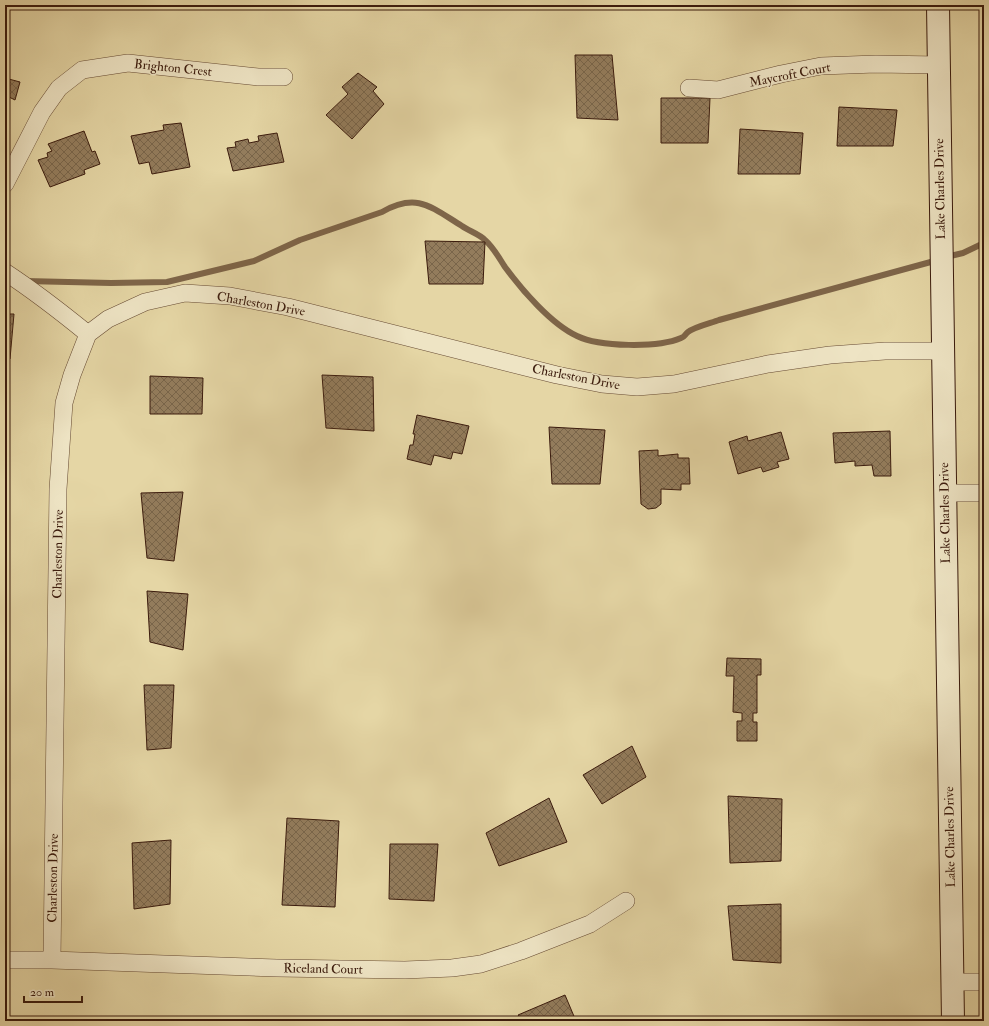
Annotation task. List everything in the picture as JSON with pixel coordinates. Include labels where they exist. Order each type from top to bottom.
[{"type":"street","name":"Lake Charles Drive","points":[[938,5],[944,493],[953,1021]]},
{"type":"street","name":"Brighton Crest","points":[[5,184],[42,112],[59,88],[82,70],[128,63],[258,77],[284,77]]},
{"type":"street","name":"Maycroft Court","points":[[689,88],[718,90],[781,74],[821,66],[876,64],[939,65]]},
{"type":"street","points":[[5,272],[36,293],[88,334]]},
{"type":"street","name":"Charleston Drive","points":[[52,960],[58,489],[64,403],[72,375],[88,334],[108,319],[145,302],[185,293],[230,296],[288,307],[556,375],[602,384],[637,387],[674,384],[768,364],[830,355],[885,351],[942,351]]},
{"type":"street","points":[[944,493],[984,493]]},
{"type":"street","name":"Riceland Court","points":[[5,960],[52,960],[277,968],[405,970],[452,968],[480,964],[520,951],[590,924],[626,901]]},
{"type":"street","points":[[953,982],[984,982]]},
{"type":"building","points":[[575,55],[612,55],[618,120],[577,118]]},
{"type":"building","points":[[358,73],[377,87],[373,91],[384,104],[352,139],[326,115],[348,94],[342,87]]},
{"type":"building","points":[[5,78],[20,82],[15,100],[9,97],[5,106]]},
{"type":"building","points":[[661,98],[710,98],[708,143],[661,143]]},
{"type":"building","points":[[839,107],[897,110],[893,146],[837,146]]},
{"type":"building","points":[[181,123],[190,167],[152,174],[149,162],[139,164],[131,136],[164,130],[163,125]]},
{"type":"building","points":[[740,129],[803,133],[800,174],[738,174]]},
{"type":"building","points":[[84,131],[92,152],[95,151],[100,164],[84,170],[85,174],[50,187],[38,160],[48,157],[47,153],[52,151],[48,144]]},
{"type":"building","points":[[277,133],[284,162],[233,171],[227,148],[236,147],[235,142],[248,139],[249,143],[259,141],[258,136]]},
{"type":"building","points":[[425,241],[485,242],[483,284],[429,284]]},
{"type":"building","points":[[5,314],[14,314],[10,359],[5,359]]},
{"type":"building","points":[[322,375],[373,377],[374,431],[326,428]]},
{"type":"building","points":[[150,376],[203,378],[202,414],[150,414]]},
{"type":"building","points":[[417,415],[469,426],[462,454],[453,452],[451,459],[434,455],[431,465],[407,459],[410,445],[413,445],[415,434],[413,434]]},
{"type":"building","points":[[549,427],[605,430],[600,484],[552,484]]},
{"type":"building","points":[[890,431],[891,476],[874,476],[872,465],[855,466],[855,461],[835,463],[833,433]]},
{"type":"building","points":[[781,432],[789,459],[777,462],[779,467],[763,472],[761,467],[738,474],[729,442],[747,436],[748,441]]},
{"type":"building","points":[[658,450],[658,456],[678,454],[678,458],[689,458],[690,484],[681,484],[681,490],[661,489],[661,504],[656,508],[648,509],[641,504],[639,451]]},
{"type":"building","points":[[183,492],[174,561],[147,558],[141,493]]},
{"type":"building","points":[[147,591],[188,594],[183,650],[150,642]]},
{"type":"building","points":[[727,658],[761,659],[761,675],[757,675],[757,713],[753,713],[753,722],[757,722],[757,741],[737,741],[737,721],[742,721],[742,713],[733,712],[734,676],[726,676]]},
{"type":"building","points":[[144,685],[174,685],[171,748],[147,750]]},
{"type":"building","points":[[632,746],[646,777],[602,804],[583,775]]},
{"type":"building","points":[[728,796],[782,799],[781,861],[730,863]]},
{"type":"building","points":[[549,798],[567,842],[499,866],[486,833]]},
{"type":"building","points":[[287,818],[339,821],[335,907],[282,905]]},
{"type":"building","points":[[171,840],[170,904],[134,909],[132,843]]},
{"type":"building","points":[[390,844],[438,844],[434,901],[389,899]]},
{"type":"building","points":[[781,904],[781,963],[733,960],[728,906]]},
{"type":"building","points":[[565,995],[576,1021],[523,1021],[518,1015]]},
{"type":"waterway","points":[[25,281],[111,283],[167,282],[254,261],[300,240],[382,212],[394,206],[405,203],[415,203],[424,204],[432,208],[483,238],[491,246],[505,267],[528,296],[547,315],[567,331],[587,340],[614,344],[644,345],[682,338],[694,328],[719,320],[938,260]]},
{"type":"waterway","points":[[946,257],[963,253],[984,243]]}]
